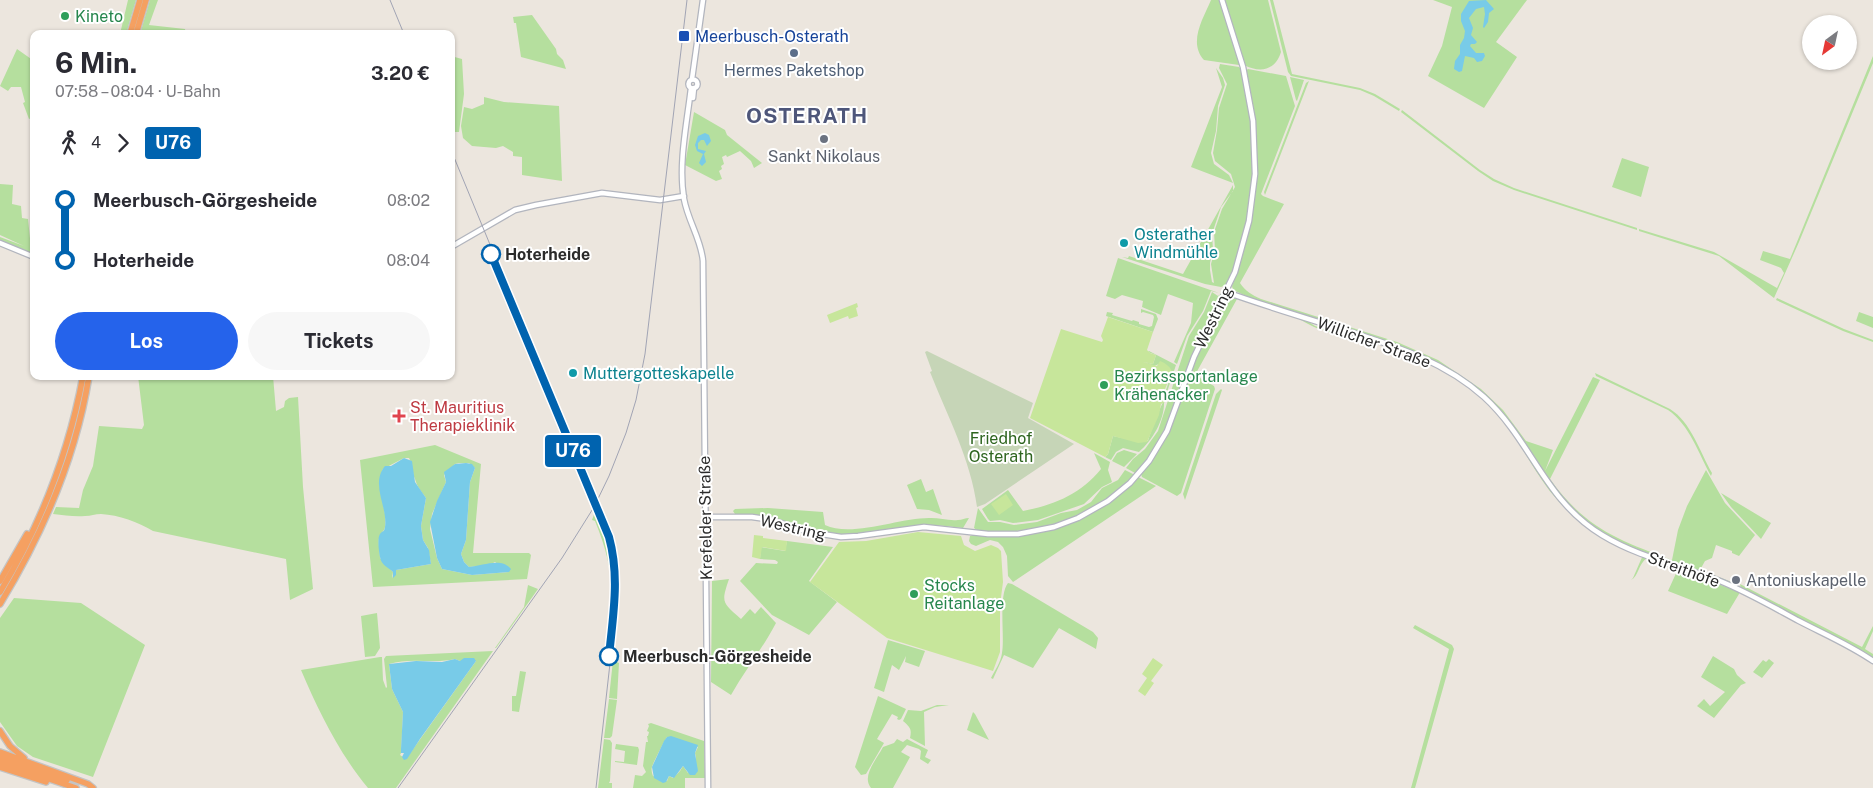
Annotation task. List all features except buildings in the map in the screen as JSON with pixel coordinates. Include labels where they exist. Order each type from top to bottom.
[{"type":"highway","points":[[131,30],[140,0]]},
{"type":"highway","points":[[137,30],[146,0]]},
{"type":"highway","points":[[0,592],[20,558],[39,516],[66,443],[82,380]]},
{"type":"highway","points":[[0,604],[32,547],[58,486],[75,436],[88,380]]},
{"type":"highway","points":[[0,581],[39,516]]},
{"type":"highway","points":[[0,732],[15,751],[37,765]]},
{"type":"highway","points":[[0,752],[88,784],[91,788]]},
{"type":"highway","points":[[0,757],[91,788]]},
{"type":"highway","points":[[0,762],[76,788]]},
{"type":"highway","points":[[0,769],[68,788]]},
{"type":"main road","points":[[673,198],[680,191],[693,88],[697,85],[693,80],[702,0]]},
{"type":"main road","name":"Westring","points":[[706,517],[752,517],[772,520],[809,532],[841,537],[924,527],[1007,535],[1041,531],[1078,518],[1102,506],[1137,475],[1157,450],[1171,423],[1194,356],[1226,292],[1241,254],[1250,220],[1255,174],[1252,113],[1246,80],[1222,0]]},
{"type":"main road","name":"Krefelder Straße","points":[[682,178],[684,196],[701,248],[703,262],[708,788]]},
{"type":"main road","points":[[455,246],[515,210],[549,202],[602,193],[660,200],[684,196]]},
{"type":"main road","points":[[0,243],[30,255]]},
{"type":"main road","name":"Willicher Straße","points":[[1226,292],[1395,346],[1430,360],[1461,379],[1482,396],[1514,429],[1524,445]]},
{"type":"main road","name":"Streithöfe","points":[[1524,445],[1558,497],[1578,518],[1603,536],[1616,543],[1736,589],[1873,661]]},
{"type":"main road","points":[[706,535],[710,523],[717,516]]},
{"type":"green space","points":[[128,0],[136,0],[127,30],[121,30]]},
{"type":"green space","points":[[150,0],[158,0],[149,25],[185,30],[141,30]]},
{"type":"green space","points":[[1211,0],[1221,0],[1239,65],[1204,60],[1199,53],[1197,46],[1198,30]]},
{"type":"green space","points":[[1224,0],[1268,0],[1281,52],[1271,67],[1256,69],[1244,65]]},
{"type":"green space","points":[[1270,0],[1273,0],[1292,74],[1360,88],[1375,94],[1400,109],[1399,111],[1360,90],[1291,76],[1288,72]]},
{"type":"green space","points":[[1433,0],[1527,0],[1496,42],[1517,57],[1484,108],[1428,76],[1442,46],[1452,7]]},
{"type":"green space","points":[[532,15],[556,49],[557,54],[563,60],[566,69],[521,57],[516,23],[514,23],[513,17]]},
{"type":"green space","points":[[17,49],[30,58],[30,119],[23,103],[25,102],[21,87],[11,87],[8,91],[0,86]]},
{"type":"green space","points":[[1873,56],[1873,63],[1774,298],[1719,256],[1639,231],[1639,229],[1714,252],[1777,288],[1784,273],[1781,268],[1760,260],[1763,251],[1790,259]]},
{"type":"green space","points":[[455,57],[462,59],[464,94],[459,132],[455,132]]},
{"type":"green space","points":[[1220,64],[1239,67],[1242,70],[1251,115],[1254,158],[1253,180],[1242,243],[1228,284],[1221,287],[1205,284],[1122,257],[1128,258],[1129,256],[1183,274],[1233,185],[1233,190],[1235,187],[1231,174],[1215,161],[1213,153],[1219,108],[1227,84],[1219,68]],"holes":[[[1231,193],[1222,209],[1214,232],[1215,250],[1211,264],[1214,283],[1212,282],[1210,270],[1213,250],[1212,234],[1221,207]]]},
{"type":"green space","points":[[1216,68],[1223,78],[1225,85],[1218,106],[1216,131],[1211,153],[1214,164],[1229,175],[1233,183],[1191,167],[1222,87]]},
{"type":"green space","points":[[1248,69],[1286,76],[1295,106],[1261,194],[1284,204],[1240,283],[1244,288],[1261,299],[1397,342],[1438,360],[1481,389],[1503,410],[1526,441],[1553,450],[1545,471],[1593,377],[1600,380],[1550,479],[1576,510],[1590,521],[1619,539],[1672,560],[1678,530],[1687,506],[1706,470],[1725,503],[1755,535],[1739,556],[1716,545],[1712,558],[1705,561],[1700,570],[1737,584],[1734,586],[1629,546],[1605,535],[1573,512],[1547,479],[1520,435],[1504,416],[1462,377],[1422,355],[1397,345],[1253,299],[1233,290],[1232,286],[1248,233],[1255,180],[1254,126],[1251,98],[1245,71]]},
{"type":"green space","points":[[1290,77],[1304,80],[1297,101],[1296,100]]},
{"type":"green space","points":[[1309,81],[1265,195],[1264,192],[1306,83]]},
{"type":"green space","points":[[484,97],[504,102],[559,106],[562,181],[522,175],[522,157],[513,156],[513,152],[503,146],[496,148],[472,146],[463,138],[461,126],[464,107],[472,109],[484,104]]},
{"type":"green space","points":[[1402,110],[1494,179],[1514,188],[1637,228],[1637,230],[1514,190],[1493,181],[1401,112]]},
{"type":"green space","points":[[694,112],[725,130],[727,135],[762,163],[754,168],[751,161],[740,151],[727,157],[726,155],[722,157],[724,164],[719,171],[722,179],[716,181],[685,165]]},
{"type":"green space","points":[[1622,158],[1649,167],[1641,197],[1612,187]]},
{"type":"green space","points":[[0,184],[13,185],[12,204],[21,206],[22,218],[28,219],[30,252],[0,241],[0,237],[24,246],[0,235]]},
{"type":"green space","points":[[1118,258],[1219,293],[1211,291],[1203,311],[1187,336],[1177,364],[1174,362],[1191,323],[1193,303],[1168,294],[1161,315],[1142,307],[1143,301],[1122,295],[1115,299],[1106,296]]},
{"type":"green space","points":[[1212,292],[1218,296],[1221,294],[1221,297],[1206,327],[1172,413],[1157,444],[1135,473],[1126,468],[1145,449],[1158,431],[1189,336],[1204,312]]},
{"type":"green space","points":[[1229,298],[1243,299],[1304,319],[1315,326],[1358,336],[1378,343],[1320,329],[1285,313],[1237,299],[1195,375],[1214,386],[1215,389],[1181,493],[1177,496],[1142,477],[1141,474],[1170,428],[1193,364],[1225,300]]},
{"type":"green space","points":[[1777,298],[1844,329],[1873,340],[1873,342],[1843,331],[1776,300]]},
{"type":"green space","points":[[857,303],[858,316],[849,319],[848,316],[830,323],[827,315]]},
{"type":"green space","points":[[1141,309],[1156,314],[1158,319],[1153,332],[1106,316],[1107,312],[1113,313],[1112,315],[1133,320],[1149,327],[1152,326],[1153,315],[1141,313]]},
{"type":"green space","points":[[1859,312],[1873,317],[1873,328],[1856,321]]},
{"type":"green space","name":"Bezirkssportanlage Krähenacker","points":[[1108,317],[1153,332],[1147,350],[1156,355],[1153,364],[1143,362],[1157,366],[1160,361],[1168,365],[1172,372],[1163,394],[1140,388],[1138,390],[1162,399],[1167,395],[1165,402],[1161,404],[1159,415],[1147,442],[1138,443],[1113,436],[1108,454],[1105,457],[1030,418],[1061,329],[1102,342],[1101,336]]},
{"type":"green space","name":"Friedhof Osterath","points":[[927,351],[1033,403],[1028,418],[1074,444],[985,504],[977,507],[970,472],[930,372],[932,371],[925,352]]},
{"type":"green space","points":[[1149,351],[1176,365],[1165,398],[1162,399],[1138,390],[1139,388],[1162,395],[1165,393],[1172,372],[1159,364],[1154,366],[1143,362],[1153,364],[1156,355]]},
{"type":"green space","points":[[1438,368],[1453,375],[1481,397],[1504,420],[1556,497],[1567,510],[1554,496],[1539,476],[1498,415],[1469,388]]},
{"type":"green space","points":[[1595,373],[1670,409],[1677,415],[1689,429],[1712,473],[1711,476],[1688,431],[1675,416],[1668,410],[1596,376]]},
{"type":"green space","points":[[138,380],[273,380],[276,411],[284,407],[285,401],[289,398],[298,397],[303,487],[313,589],[290,600],[286,559],[153,531],[121,517],[101,514],[77,516],[53,514],[56,507],[79,508],[83,490],[93,466],[99,426],[142,429],[144,425]]},
{"type":"green space","points":[[1221,389],[1185,500],[1183,494],[1216,394]]},
{"type":"green space","points":[[1164,401],[1164,408],[1157,429],[1149,442],[1139,452],[1123,448],[1116,452],[1111,460],[1105,457],[1108,454],[1113,436],[1148,441]]},
{"type":"green space","points":[[435,445],[481,464],[473,553],[529,553],[531,555],[527,579],[373,587],[360,460]],"holes":[[[404,458],[409,458],[417,484],[426,498],[421,526],[423,540],[428,548],[431,564],[396,570],[392,578],[393,572],[380,558],[379,538],[384,529],[385,519],[380,484],[383,469]],[[469,463],[475,468],[470,482],[466,540],[461,554],[464,562],[469,567],[489,565],[495,562],[509,572],[472,575],[442,569],[437,558],[430,529],[432,514],[446,482],[444,475],[455,464]]]},
{"type":"green space","points":[[1124,450],[1137,454],[1124,467],[1112,461],[1117,453]]},
{"type":"green space","points":[[1094,453],[1110,462],[1108,470],[1112,482],[1102,487],[1084,504],[1038,520],[1013,523],[1000,520],[990,521],[982,509],[1008,490],[1023,511],[1056,502],[1076,492],[1101,469]]},
{"type":"green space","points":[[1125,470],[1133,474],[1133,477],[1119,490],[1104,501],[1072,518],[1055,524],[1019,531],[990,532],[979,531],[974,528],[978,508],[988,522],[1014,525],[1037,522],[1061,513],[1077,510],[1091,502],[1102,488],[1118,480]]},
{"type":"green space","points":[[1138,477],[1156,486],[1013,582],[1008,576],[1007,556],[1003,547],[998,542],[990,540],[976,546],[969,541],[970,536],[973,535],[1025,535],[1042,532],[1075,521],[1114,498]]},
{"type":"green space","points":[[921,479],[926,492],[933,489],[942,515],[929,510],[917,509],[907,485]]},
{"type":"green space","points":[[1721,493],[1771,523],[1761,539],[1731,507]]},
{"type":"green space","points":[[1006,494],[1013,505],[999,515],[991,504]]},
{"type":"green space","points":[[768,508],[823,512],[825,525],[849,529],[919,519],[959,520],[969,518],[963,528],[919,525],[865,534],[840,535],[813,531],[762,517],[735,514],[733,511],[735,509]]},
{"type":"green space","points":[[596,509],[611,550],[616,586],[608,652],[612,588],[603,544],[595,521],[592,520]]},
{"type":"green space","name":"Stocks Reitanlage","points":[[918,532],[961,536],[964,545],[975,551],[991,545],[1001,551],[1003,582],[1000,605],[1000,652],[993,671],[887,638],[810,582],[839,542],[866,541]]},
{"type":"green space","points":[[754,535],[787,541],[786,551],[762,547],[760,559],[752,557]]},
{"type":"green space","points":[[787,541],[833,547],[809,581],[837,602],[809,635],[772,615],[740,581],[756,563],[777,564],[778,562],[775,560],[760,559],[761,547],[785,551]]},
{"type":"green space","points":[[1643,555],[1667,564],[1664,565],[1647,558],[1642,563],[1636,576],[1631,580],[1633,578]]},
{"type":"green space","points":[[1671,566],[1739,592],[1727,614],[1668,591],[1678,569]]},
{"type":"green space","points":[[729,579],[724,598],[725,602],[741,619],[750,609],[755,614],[761,607],[776,623],[731,695],[711,682],[712,581]]},
{"type":"green space","points":[[1008,583],[1093,632],[1098,638],[1096,649],[1059,628],[1033,668],[1004,655],[993,679],[991,678],[999,663],[1003,646],[1003,597]]},
{"type":"green space","points":[[1740,584],[1862,647],[1873,626],[1873,631],[1865,649],[1873,654],[1873,659],[1741,589]]},
{"type":"green space","points":[[528,585],[538,589],[495,648],[524,607]]},
{"type":"green space","points":[[14,598],[81,603],[145,645],[93,777],[33,757],[17,746],[0,722],[0,618]]},
{"type":"green space","points":[[377,613],[380,648],[375,656],[365,657],[361,616]]},
{"type":"green space","points":[[1415,625],[1452,645],[1454,649],[1415,788],[1411,788],[1449,649],[1413,628]]},
{"type":"green space","points":[[888,640],[925,651],[919,667],[905,662],[906,656],[899,670],[892,665],[884,692],[874,688]]},
{"type":"green space","points":[[493,651],[396,788],[368,788],[330,732],[301,670],[382,657],[383,680],[386,688],[384,659],[386,656]],"holes":[[[455,659],[460,661],[476,661],[406,759],[400,755],[403,712],[392,689],[389,664],[405,661]]]},
{"type":"green space","points":[[1713,656],[1734,669],[1737,675],[1746,683],[1741,685],[1714,718],[1697,706],[1704,699],[1710,706],[1725,692],[1701,677]]},
{"type":"green space","points":[[1153,658],[1163,665],[1151,681],[1154,683],[1145,696],[1138,691],[1147,678],[1142,674]]},
{"type":"green space","points":[[1769,659],[1774,663],[1762,678],[1753,672],[1763,660],[1766,662]]},
{"type":"green space","points":[[613,660],[619,663],[617,699],[609,698]]},
{"type":"green space","points":[[520,671],[526,672],[519,712],[512,711],[512,696],[516,696]]},
{"type":"green space","points":[[878,696],[906,709],[899,720],[897,719],[898,717],[892,714],[877,739],[884,743],[866,774],[861,775],[855,767]]},
{"type":"green space","points":[[609,699],[617,700],[612,736],[604,738]]},
{"type":"green space","points":[[937,705],[949,705],[935,707],[924,712],[925,746],[910,738],[910,728],[903,721],[908,710],[921,711]]},
{"type":"green space","points":[[973,712],[975,714],[989,740],[967,730]]},
{"type":"green space","points":[[651,723],[704,741],[705,778],[685,778],[685,788],[633,788],[635,775],[642,776],[646,772],[643,766],[646,742],[648,742],[648,724]],"holes":[[[667,737],[698,747],[695,753],[695,764],[688,773],[683,766],[673,778],[669,776],[667,781],[653,776],[652,767]]]},
{"type":"green space","points":[[604,739],[610,740],[612,743],[609,783],[612,783],[612,788],[598,788]]},
{"type":"green space","points":[[897,739],[903,742],[907,739],[928,750],[925,757],[931,760],[928,764],[920,759],[921,751],[907,745],[901,752],[910,757],[893,788],[871,788],[868,778],[871,768],[883,747],[894,743]]},
{"type":"green space","points":[[616,744],[638,747],[637,765],[615,762],[624,762],[625,751],[615,749]]},
{"type":"water","points":[[1486,0],[1494,9],[1489,13],[1488,22],[1484,28],[1484,7],[1476,9],[1469,18],[1473,28],[1471,35],[1477,42],[1470,46],[1476,53],[1484,53],[1485,56],[1482,61],[1477,62],[1474,58],[1465,56],[1462,71],[1459,72],[1454,69],[1455,61],[1460,54],[1460,45],[1465,31],[1461,21],[1461,14],[1469,1]]},
{"type":"water","points":[[705,133],[709,135],[711,141],[707,146],[704,140],[698,143],[698,149],[706,151],[704,154],[706,162],[702,166],[699,163],[703,154],[697,151],[695,145],[698,136]]},
{"type":"water","points":[[404,458],[412,461],[415,482],[426,498],[421,526],[423,540],[429,550],[431,564],[396,570],[396,575],[393,578],[393,572],[382,562],[379,552],[379,539],[385,527],[385,519],[379,480],[385,466],[391,466]]},
{"type":"water","points":[[455,464],[472,464],[475,468],[470,482],[466,540],[461,554],[464,562],[469,567],[502,563],[511,569],[509,572],[472,575],[442,569],[437,558],[430,522],[446,482],[444,472]]},
{"type":"water","points":[[464,658],[474,658],[476,661],[407,759],[404,760],[402,757],[404,753],[401,753],[403,712],[392,689],[389,664],[416,661],[442,662],[455,659],[460,661]]},
{"type":"water","points":[[671,736],[698,745],[695,753],[698,771],[695,775],[690,775],[683,766],[674,778],[669,776],[666,782],[663,783],[654,778],[652,767],[664,741],[667,737]]},
{"type":"tram line","points":[[390,0],[402,30]]},
{"type":"tram line","points":[[455,160],[604,521],[614,556],[618,592],[596,788]]},
{"type":"railway","points":[[398,788],[562,558],[594,507],[626,433],[636,400],[645,354],[687,0]]},
{"type":"metro line","name":"U76","points":[[491,254],[609,537],[615,566],[616,592],[609,656]]},
{"type":"place","name":"Kineto","points":[[65,16]]},
{"type":"place","name":"Meerbusch-Osterath","points":[[684,36]]},
{"type":"place","name":"Hermes Paketshop","points":[[794,53]]},
{"type":"place","name":"Sankt Nikolaus","points":[[824,139]]},
{"type":"place","name":"Osterather Windmühle","points":[[1124,243]]},
{"type":"place","name":"Hoterheide","points":[[491,254]]},
{"type":"place","name":"Muttergotteskapelle","points":[[573,373]]},
{"type":"place","name":"Bezirkssportanlage Krähenacker","points":[[1104,385]]},
{"type":"place","name":"St. Mauritius Therapieklinik","points":[[399,416]]},
{"type":"place","name":"Antoniuskapelle","points":[[1736,580]]},
{"type":"place","name":"Stocks Reitanlage","points":[[914,594]]},
{"type":"place","name":"Meerbusch-Görgesheide","points":[[609,656]]},
{"type":"district","name":"OSTERATH","points":[[807,116]]}]
